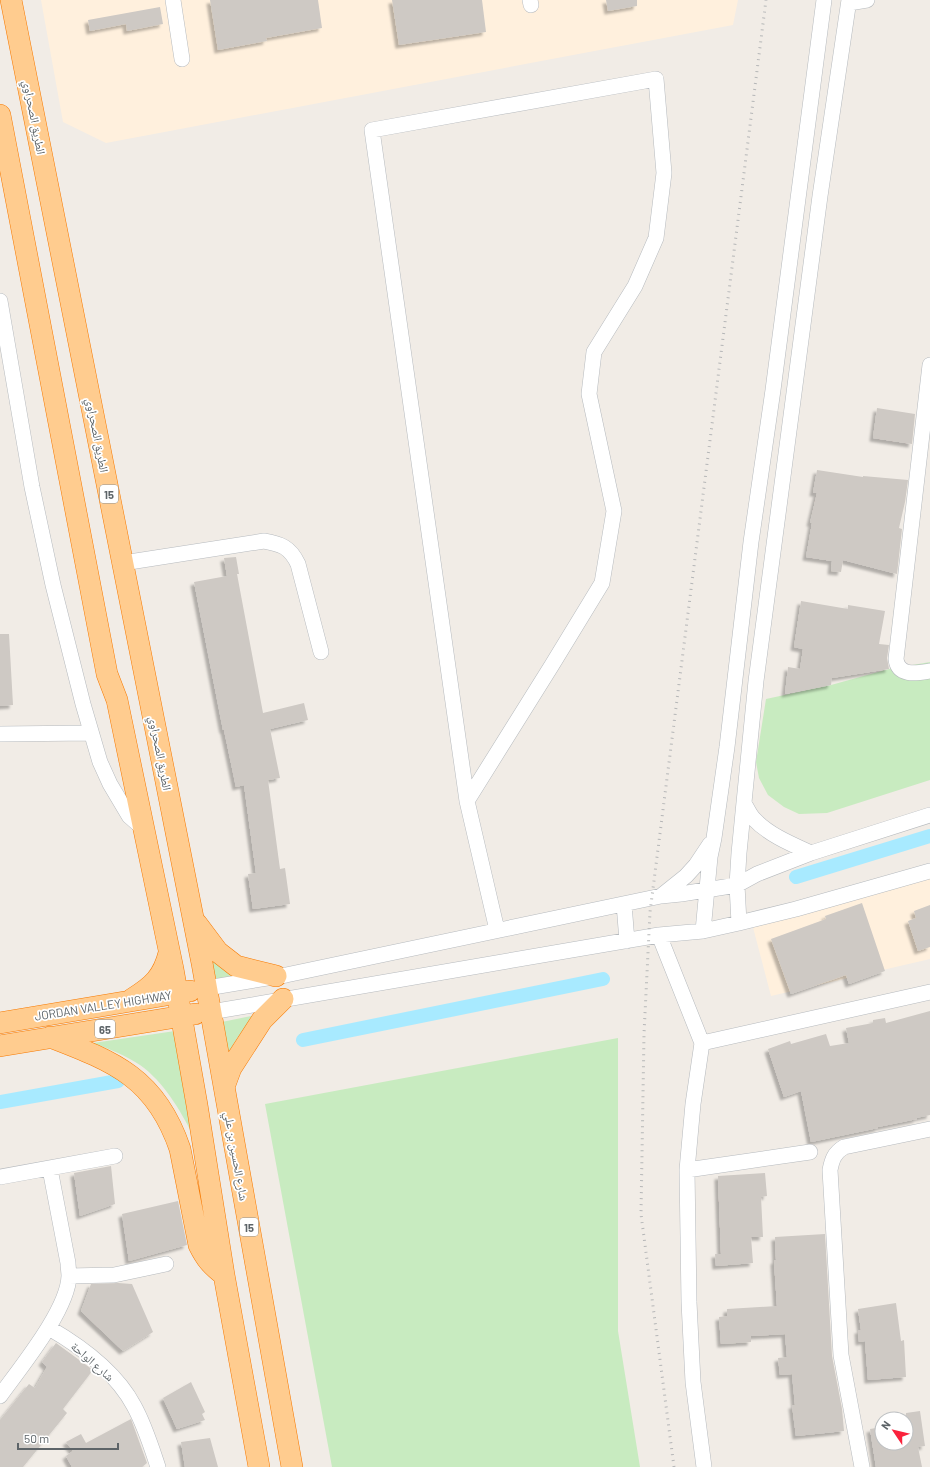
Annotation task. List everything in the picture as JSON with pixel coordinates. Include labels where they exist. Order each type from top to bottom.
[{"type":"highway","name":"الطريق الصحراوي","points":[[11,0],[194,920],[206,988]]},
{"type":"highway","points":[[0,115],[107,674],[117,700],[145,830],[177,993],[197,1105],[224,1275],[260,1467]]},
{"type":"highway","points":[[194,920],[218,952],[236,966],[276,976]]},
{"type":"highway","points":[[126,1002],[155,983],[162,973],[169,953]]},
{"type":"highway","name":"JORDAN VALLEY HIGHWAY","points":[[0,1023],[206,988]]},
{"type":"highway","name":"شارع الحسين بن علي","points":[[206,988],[292,1467]]},
{"type":"highway","points":[[224,1087],[231,1068],[262,1020],[283,999]]},
{"type":"highway","name":"JORDAN VALLEY HIGHWAY","points":[[0,1046],[211,1012]]},
{"type":"highway","points":[[50,1037],[93,1054],[106,1061],[139,1081],[154,1097],[166,1115],[180,1149],[199,1245],[206,1259],[224,1275]]},
{"type":"street","points":[[173,0],[182,59]]},
{"type":"street","points":[[703,931],[710,857],[727,747],[751,542],[777,360],[824,0]]},
{"type":"street","points":[[739,923],[737,885],[739,853],[756,681],[820,196],[849,1],[867,0]]},
{"type":"street","points":[[467,801],[602,583],[614,511],[589,394],[594,352],[635,286],[656,238],[664,173],[656,79],[372,130],[467,801],[497,930]]},
{"type":"street","points":[[0,302],[32,487],[53,585],[91,733],[100,762],[110,784],[129,816],[145,830]]},
{"type":"street","points":[[930,365],[896,659],[896,664],[906,673],[913,674],[930,671]]},
{"type":"street","points":[[123,562],[264,542],[276,543],[294,555],[298,564],[321,652]]},
{"type":"street","points":[[0,734],[91,733]]},
{"type":"street","points":[[744,803],[753,818],[762,826],[790,844],[811,853]]},
{"type":"street","points":[[206,988],[276,976],[661,896],[737,885],[757,874],[811,853],[930,815]]},
{"type":"street","points":[[661,896],[686,876],[696,865],[714,838]]},
{"type":"street","points":[[211,1012],[627,940],[659,935],[703,931],[796,910],[930,871]]},
{"type":"street","points":[[624,904],[627,940]]},
{"type":"street","points":[[659,935],[702,1043],[693,1104],[687,1170],[689,1302],[693,1382],[704,1467]]},
{"type":"street","points":[[702,1043],[930,992]]},
{"type":"street","points":[[862,1467],[841,1355],[830,1170],[832,1159],[838,1151],[844,1147],[930,1129]]},
{"type":"street","points":[[687,1170],[810,1152]]},
{"type":"street","points":[[0,1177],[115,1156]]},
{"type":"street","points":[[0,1396],[49,1328],[67,1289],[69,1276],[50,1169]]},
{"type":"street","points":[[69,1276],[114,1275],[166,1264]]},
{"type":"street","name":"شارع الواحة","points":[[49,1328],[67,1338],[87,1353],[115,1379],[134,1406],[148,1435],[158,1467]]},
{"type":"shaded area","points":[[41,0],[738,0],[733,25],[106,143],[63,122]]},
{"type":"shaded area","points":[[930,864],[930,959],[771,996],[750,916]]},
{"type":"green space","points":[[930,662],[930,780],[827,813],[799,814],[784,807],[768,795],[759,778],[756,762],[766,699],[831,685],[889,669]]},
{"type":"green space","points":[[206,948],[249,975],[212,981]]},
{"type":"green space","points":[[256,1015],[238,1037],[225,1062],[217,1023]]},
{"type":"green space","points":[[175,1031],[193,1135],[171,1097],[149,1072],[129,1058],[93,1043]]},
{"type":"green space","points":[[618,1038],[618,1331],[640,1467],[332,1467],[265,1104]]},
{"type":"building","points":[[210,0],[318,0],[322,28],[266,38],[267,41],[218,50]]},
{"type":"building","points":[[392,0],[482,0],[486,32],[399,45]]},
{"type":"building","points":[[606,0],[637,0],[637,6],[608,11]]},
{"type":"building","points":[[160,7],[163,24],[127,31],[126,24],[90,31],[88,20]]},
{"type":"building","points":[[877,408],[915,414],[912,444],[873,438]]},
{"type":"building","points":[[817,470],[863,477],[908,480],[899,528],[902,529],[897,574],[843,560],[841,572],[831,571],[832,561],[806,557],[812,523],[810,523],[817,493],[813,493]]},
{"type":"building","points":[[236,557],[239,574],[237,574],[263,713],[304,703],[308,720],[270,729],[280,778],[268,780],[280,869],[285,868],[290,904],[253,909],[248,874],[256,873],[244,785],[236,787],[223,730],[194,582],[227,576],[224,558]]},
{"type":"building","points":[[801,601],[848,609],[848,605],[885,611],[879,644],[889,645],[887,658],[889,669],[832,678],[831,685],[785,694],[788,667],[800,669],[803,649],[794,647]]},
{"type":"building","points":[[0,634],[9,634],[13,705],[0,706]]},
{"type":"building","points":[[862,903],[885,971],[849,984],[846,975],[791,994],[771,939],[826,919],[825,916]]},
{"type":"building","points":[[930,905],[930,947],[918,951],[908,921],[916,918],[914,911]]},
{"type":"building","points":[[930,1011],[930,1115],[811,1142],[801,1091],[784,1097],[768,1049],[790,1041],[791,1044],[826,1034],[830,1046],[849,1043],[846,1028],[873,1023],[873,1020],[885,1018],[886,1023]]},
{"type":"building","points":[[111,1166],[115,1204],[80,1216],[74,1173]]},
{"type":"building","points":[[765,1173],[767,1196],[761,1197],[763,1237],[751,1237],[753,1263],[716,1266],[715,1254],[721,1254],[718,1176]]},
{"type":"building","points":[[178,1201],[187,1245],[129,1261],[122,1214]]},
{"type":"building","points":[[825,1234],[832,1356],[842,1409],[844,1431],[796,1436],[792,1405],[795,1405],[792,1374],[780,1375],[778,1358],[787,1357],[785,1334],[751,1336],[751,1342],[721,1344],[719,1317],[727,1316],[727,1309],[777,1306],[774,1261],[776,1260],[775,1237]]},
{"type":"building","points":[[91,1284],[132,1284],[153,1332],[123,1351],[81,1311]]},
{"type":"building","points":[[896,1303],[901,1341],[904,1340],[906,1377],[868,1380],[865,1341],[859,1342],[858,1330],[861,1330],[858,1309]]},
{"type":"building","points":[[56,1343],[93,1370],[63,1409],[67,1413],[23,1467],[0,1467],[0,1420],[29,1384],[35,1388],[47,1367],[42,1362]]},
{"type":"building","points":[[191,1382],[205,1412],[202,1414],[205,1420],[177,1429],[163,1398]]},
{"type":"building","points":[[920,1411],[925,1446],[918,1447],[922,1467],[876,1467],[870,1429],[874,1428],[874,1451],[914,1451],[914,1412]]},
{"type":"building","points":[[131,1419],[147,1463],[142,1467],[72,1467],[66,1456],[73,1451],[66,1442],[81,1434],[86,1443]]},
{"type":"building","points":[[210,1438],[218,1467],[185,1467],[181,1442]]},
{"type":"waterway","points":[[796,877],[930,836]]},
{"type":"waterway","points":[[303,1040],[603,979]]},
{"type":"waterway","points":[[0,1102],[118,1081]]},
{"type":"railway","points":[[674,1467],[641,1214],[644,1034],[650,912],[766,0]]}]
